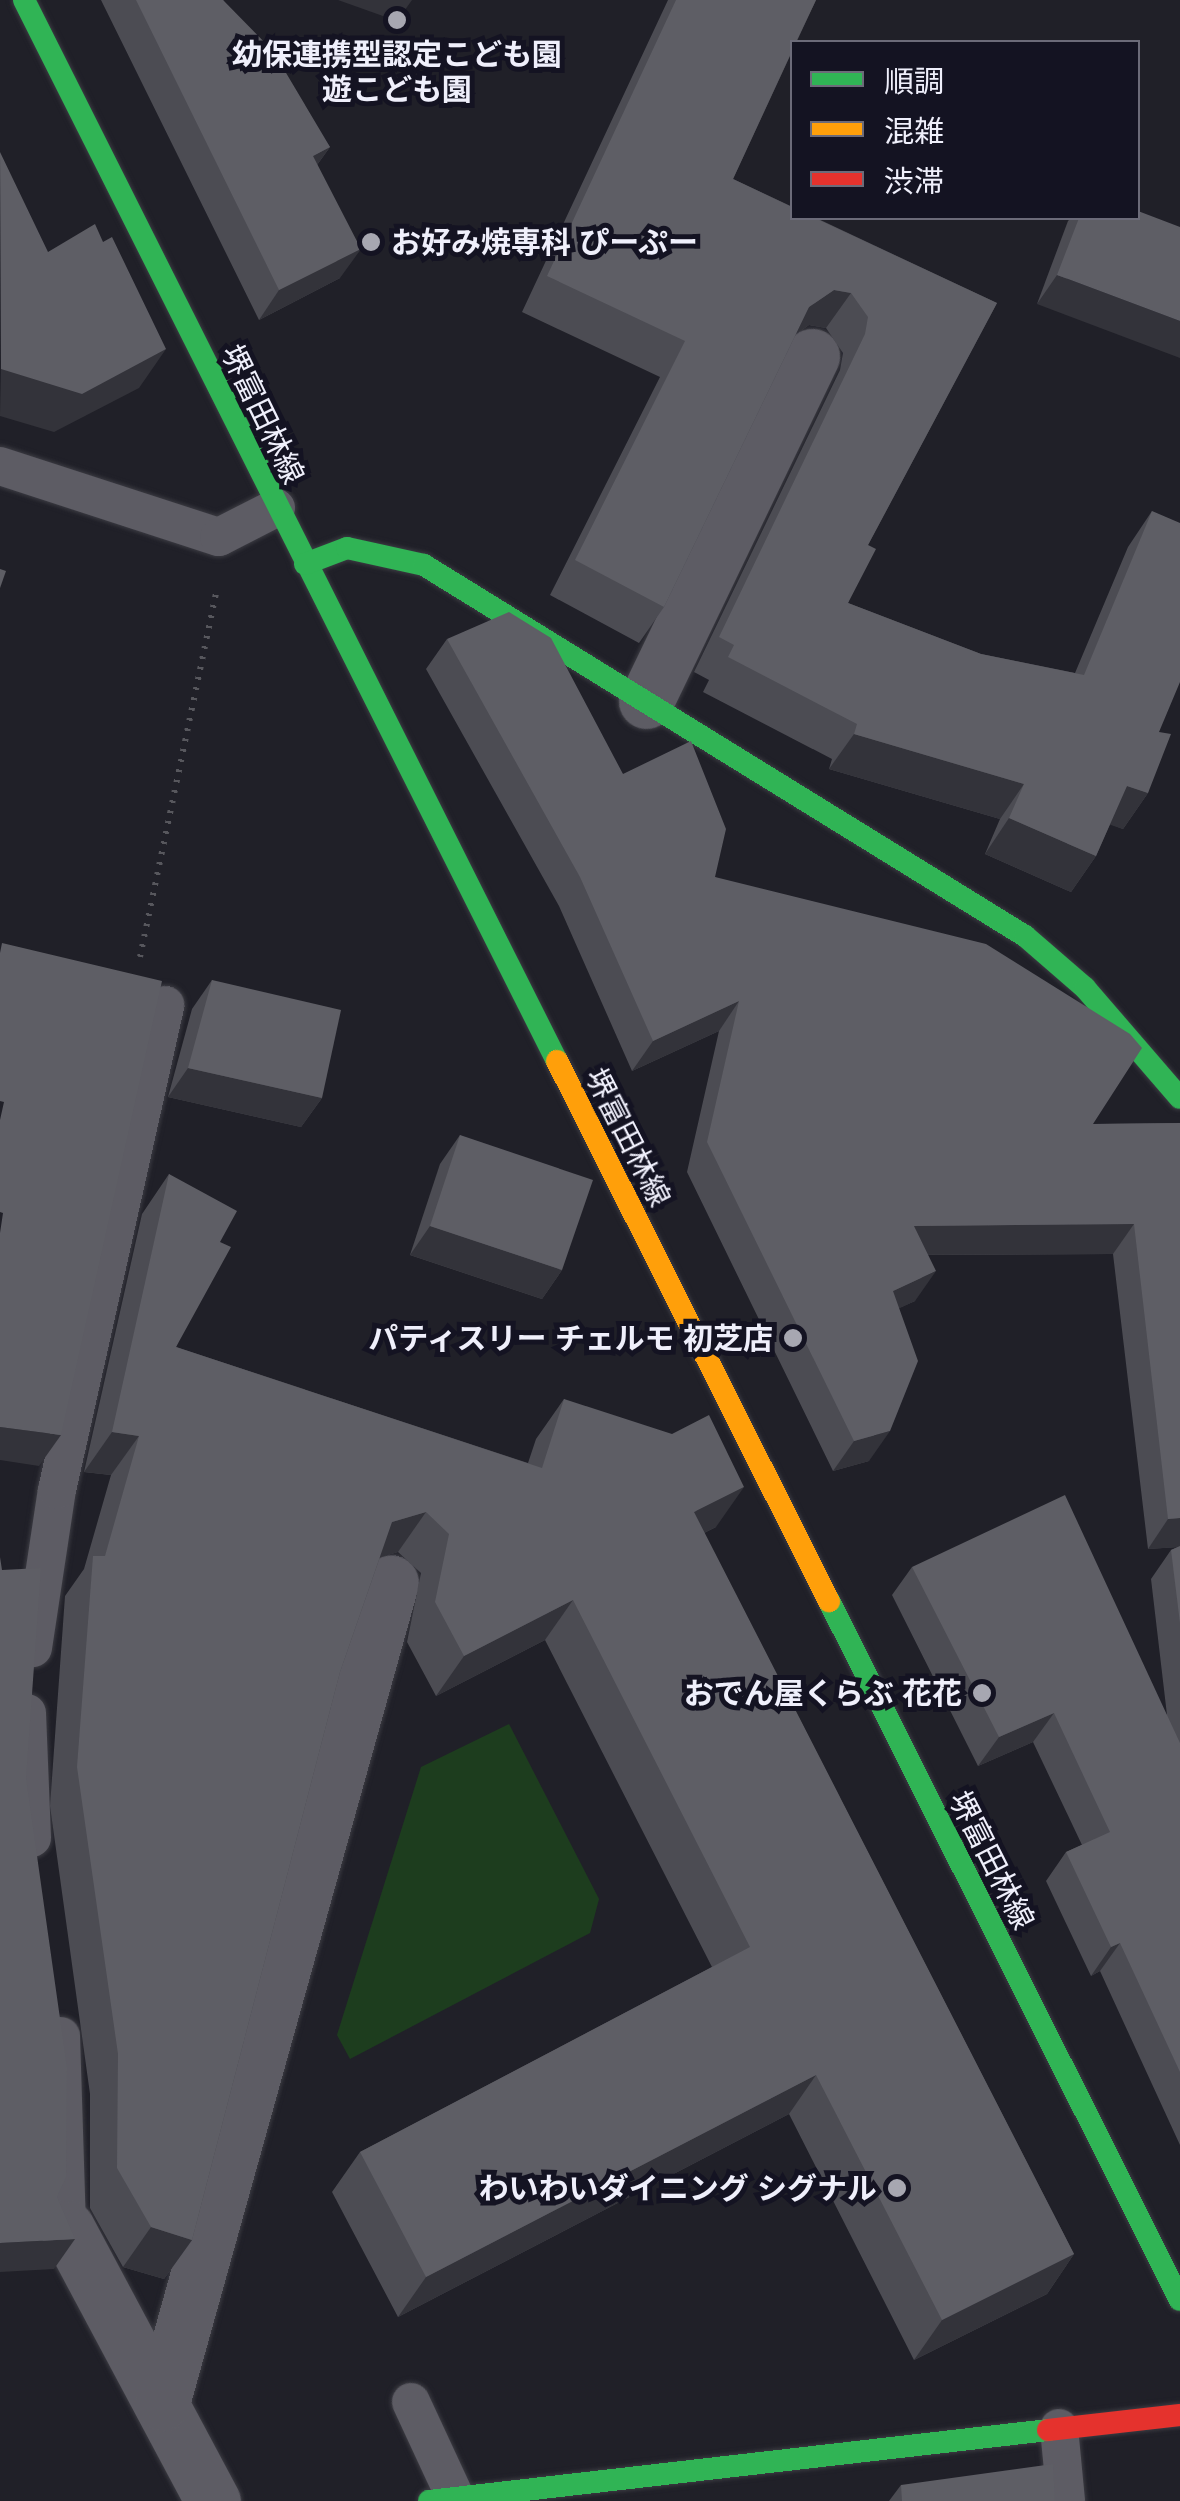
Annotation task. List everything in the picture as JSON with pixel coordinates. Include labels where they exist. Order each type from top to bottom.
[{"type":"main road","name":"堺富田林線","points":[[24,0],[1180,2300]]},
{"type":"main road","points":[[305,564],[348,548],[424,565],[1025,936],[1085,988],[1180,1098]]},
{"type":"main road","points":[[442,2499],[1180,2415]]},
{"type":"street","points":[[646,701],[812,356]]},
{"type":"street","points":[[162,2403],[390,1582]]},
{"type":"street","points":[[67,2228],[213,2501]]},
{"type":"lane","points":[[0,466],[219,537],[276,508]]},
{"type":"lane","points":[[38,1879],[27,1789],[36,1618],[165,1005]]},
{"type":"lane","points":[[57,2004],[67,2228]]},
{"type":"lane","points":[[411,2402],[442,2499]]},
{"type":"lane","points":[[1060,2428],[1066,2501]]},
{"type":"path","points":[[165,1005],[139,950],[218,584],[219,537]]},
{"type":"green space","points":[[509,1724],[599,1899],[590,1933],[350,2059],[337,2035],[421,1767]]},
{"type":"building","points":[[136,0],[223,0],[273,51],[330,147],[313,156],[361,249],[279,290]]},
{"type":"building","points":[[676,0],[816,0],[797,40],[790,40],[790,55],[733,179],[790,206],[790,220],[819,220],[997,303],[868,545],[876,549],[848,603],[981,654],[1084,675],[1152,511],[1180,523],[1180,682],[1159,732],[1171,734],[1148,793],[1127,786],[1096,856],[1009,818],[1024,784],[854,734],[857,724],[728,657],[734,645],[719,637],[865,334],[868,317],[851,293],[834,290],[809,307],[664,607],[575,560],[685,341],[547,276]]},
{"type":"building","points":[[0,152],[48,252],[95,224],[103,242],[112,237],[166,349],[82,394],[1,369]]},
{"type":"building","points":[[1140,212],[1180,227],[1180,321],[1057,275],[1078,220],[1140,220]]},
{"type":"building","points":[[509,612],[551,638],[623,774],[691,741],[726,829],[715,877],[986,944],[1130,1034],[1142,1048],[1093,1124],[1180,1123],[1180,1518],[1168,1519],[1134,1224],[914,1226],[936,1271],[893,1291],[918,1361],[890,1431],[854,1441],[707,1142],[739,1001],[653,1041],[580,877],[447,639]]},
{"type":"building","points":[[2,943],[162,981],[61,1435],[0,1427]]},
{"type":"building","points":[[212,980],[341,1010],[322,1098],[188,1068]]},
{"type":"building","points":[[460,1135],[593,1180],[562,1270],[430,1226]]},
{"type":"building","points":[[169,1174],[237,1211],[220,1242],[231,1247],[176,1347],[542,1468],[564,1399],[672,1434],[709,1415],[744,1487],[694,1512],[1074,2254],[942,2320],[816,2075],[426,2277],[360,2152],[750,1947],[573,1600],[464,1656],[435,1602],[449,1534],[426,1512],[392,1522],[340,1672],[192,2240],[151,2227],[117,2168],[118,2054],[77,1767],[93,1556],[105,1556],[139,1436],[112,1432]]},
{"type":"building","points":[[1065,1495],[1180,1743],[1180,2072],[1120,1943],[1111,1947],[1066,1852],[1110,1832],[1054,1713],[999,1737],[912,1567]]},
{"type":"building","points":[[1180,1546],[1180,1623],[1171,1550]]},
{"type":"building","points":[[0,1557],[2,1570],[41,1568],[26,1778],[67,2068],[66,2177],[57,2197],[75,2239],[0,2243]]},
{"type":"building","points":[[1053,2464],[1055,2501],[902,2501],[901,2485]]},
{"type":"traffic: fast","points":[[24,0],[557,1061]]},
{"type":"traffic: fast","points":[[305,564],[347,548],[424,565],[1025,936],[1085,988],[1180,1098]]},
{"type":"traffic: fast","points":[[829,1601],[1180,2300]]},
{"type":"traffic: fast","points":[[429,2501],[1048,2430]]},
{"type":"traffic: slow","points":[[557,1061],[829,1601]]},
{"type":"traffic: jam","points":[[1048,2430],[1180,2415]]},
{"type":"place","name":"幼保連携型認定こども園 遊こども園","points":[[397,20]]},
{"type":"place","name":"お好み焼専科 ぴーぷー","points":[[371,242]]},
{"type":"place","name":"パティスリー チェルモ 初芝店","points":[[793,1338]]},
{"type":"place","name":"おでん屋くらぶ 花花","points":[[982,1693]]},
{"type":"place","name":"わいわいダイニング シグナル","points":[[897,2188]]}]
